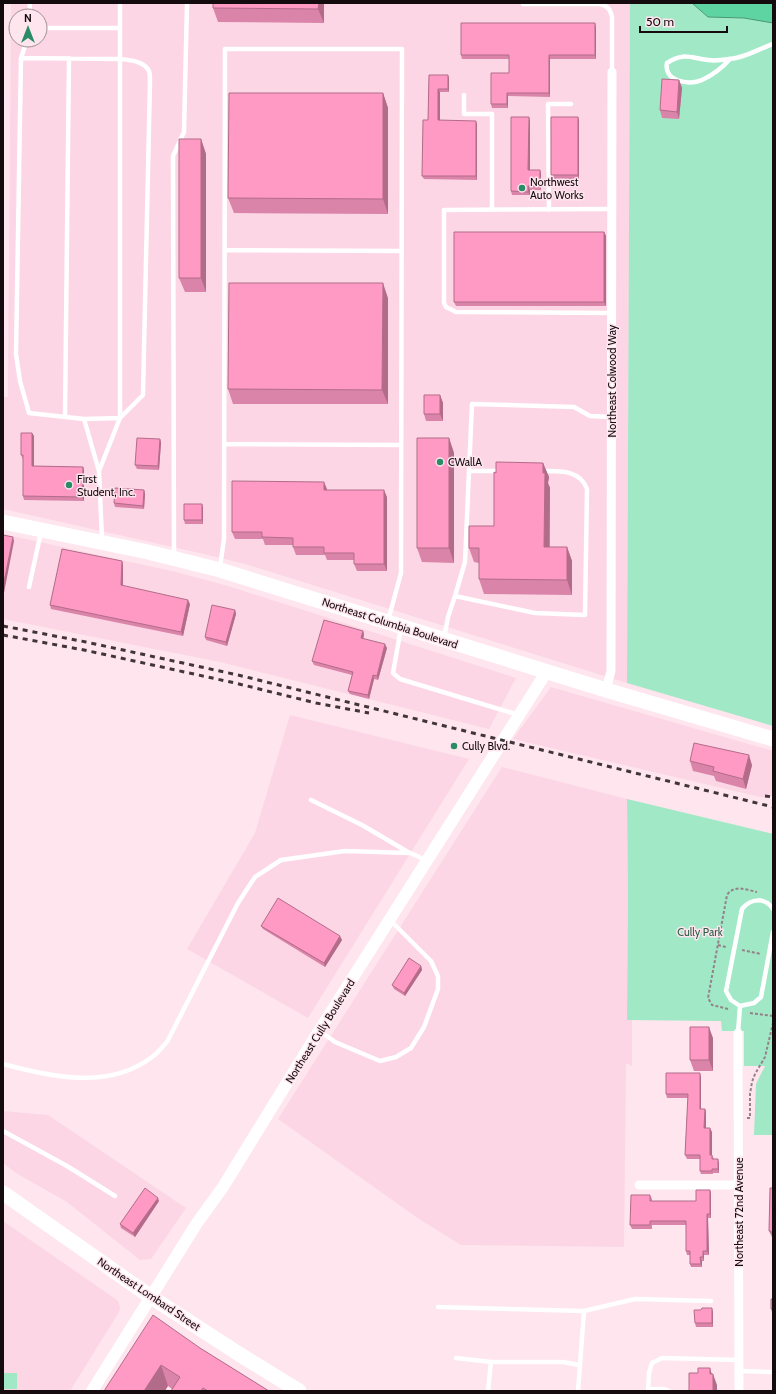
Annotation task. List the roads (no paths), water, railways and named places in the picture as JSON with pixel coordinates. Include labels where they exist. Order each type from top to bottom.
[{"type":"main road","name":"Northeast Columbia Boulevard","points":[[3,522],[102,542],[220,570],[606,690],[773,739]]},
{"type":"main road","name":"Northeast Lombard Street","points":[[3,1193],[152,1297],[299,1391]]},
{"type":"street","name":"Northeast Colwood Way","points":[[606,690],[611,670],[612,72]]},
{"type":"street","name":"Northeast Cully Boulevard","points":[[92,1391],[197,1223],[222,1188],[547,671]]},
{"type":"street","name":"Northeast 72nd Avenue","points":[[738,1033],[740,1391]]},
{"type":"street","points":[[639,1185],[739,1185]]},
{"type":"lane","points":[[99,471],[120,418],[120,3]]},
{"type":"lane","points":[[174,558],[173,156],[184,132],[187,3]]},
{"type":"lane","points":[[523,4],[600,4],[610,9],[612,17],[612,72]]},
{"type":"lane","points":[[48,28],[120,28]]},
{"type":"lane","points":[[730,59],[722,69],[701,81],[689,82],[677,80],[670,76],[666,68],[667,63],[676,57],[692,56],[708,60],[730,59],[744,56],[773,44]]},
{"type":"lane","points":[[21,58],[120,59],[142,64],[148,71],[150,81],[144,395],[120,418],[65,417],[29,413],[20,381],[16,354],[21,58],[24,48]]},
{"type":"lane","points":[[220,570],[224,539],[226,49],[402,49],[401,573],[394,624],[393,673],[400,679],[519,715]]},
{"type":"lane","points":[[65,417],[69,58]]},
{"type":"lane","points":[[464,95],[464,114],[492,114],[492,210]]},
{"type":"lane","points":[[549,210],[548,104],[571,104]]},
{"type":"lane","points":[[612,209],[444,210],[444,303],[446,307],[456,312],[612,312]]},
{"type":"lane","points":[[225,250],[402,251]]},
{"type":"lane","points":[[444,640],[448,617],[465,562],[472,404],[574,407],[590,416],[612,417]]},
{"type":"lane","points":[[84,418],[99,471],[102,542]]},
{"type":"lane","points":[[224,444],[401,445]]},
{"type":"lane","points":[[469,471],[506,471]]},
{"type":"lane","points":[[455,596],[535,613],[585,615],[585,483],[581,478],[565,471],[536,471]]},
{"type":"lane","points":[[29,588],[42,530]]},
{"type":"lane","points":[[311,800],[362,825],[410,853],[428,860]]},
{"type":"lane","points":[[3,1064],[28,1071],[69,1078],[108,1077],[135,1068],[153,1057],[167,1042],[238,903],[255,877],[281,860],[345,851],[410,853]]},
{"type":"lane","points":[[773,909],[767,902],[761,900],[756,900],[745,904],[742,909],[726,990],[731,1000],[740,1006],[754,1003],[761,997],[773,932]]},
{"type":"lane","points":[[320,1031],[335,1042],[380,1061],[396,1057],[411,1048],[424,1027],[438,989],[438,976],[430,961],[390,920]]},
{"type":"lane","points":[[738,1033],[740,1006]]},
{"type":"lane","points":[[3,1131],[67,1166],[115,1196]]},
{"type":"lane","points":[[438,1306],[584,1311],[635,1299],[710,1300]]},
{"type":"lane","points":[[578,1391],[584,1311]]},
{"type":"lane","points":[[456,1358],[491,1362],[563,1362],[579,1365]]},
{"type":"lane","points":[[670,1391],[664,1389],[648,1390],[649,1373],[652,1363],[662,1358],[740,1360]]},
{"type":"lane","points":[[488,1391],[491,1362]]},
{"type":"lane","points":[[740,1372],[773,1372]]},
{"type":"railway","points":[[3,626],[86,642],[238,675],[773,807]]},
{"type":"railway","points":[[3,635],[84,650],[235,683],[316,703],[369,713]]},
{"type":"railway","points":[[765,796],[773,797]]},
{"type":"place","name":"Northwest Auto Works","points":[[522,188]]},
{"type":"place","name":"CWallA","points":[[440,462]]},
{"type":"place","name":"First Student, Inc.","points":[[69,485]]},
{"type":"place","name":"Cully Blvd.","points":[[454,746]]},
{"type":"park label","name":"Cully Park","points":[[700,932]]}]
